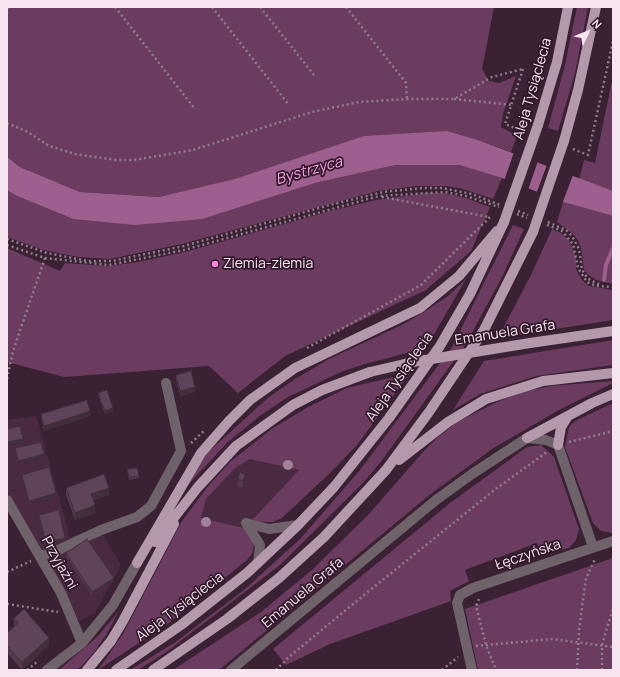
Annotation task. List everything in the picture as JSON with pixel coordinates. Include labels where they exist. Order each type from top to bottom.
[{"type":"main road","name":"Aleja Tysiąclecia","points":[[116,670],[182,625],[222,594],[298,526],[357,459],[440,346],[470,294],[504,222],[556,68],[568,7]]},
{"type":"main road","points":[[153,670],[228,619],[279,578],[324,538],[386,470],[438,400],[484,330],[534,232],[564,141],[580,82],[596,7]]},
{"type":"main road","points":[[137,563],[201,453],[250,400],[295,368],[420,308],[459,276],[504,222]]},
{"type":"main road","name":"Emanuela Grafa","points":[[185,505],[198,487],[227,456],[263,426],[293,405],[370,372],[413,362],[613,331]]},
{"type":"main road","points":[[386,470],[448,422],[486,399],[543,381],[613,373]]},
{"type":"main road","points":[[528,438],[613,394]]},
{"type":"main road","points":[[558,446],[561,427],[568,416]]},
{"type":"main road","points":[[137,563],[185,505]]},
{"type":"main road","points":[[87,670],[111,641],[123,621],[185,505]]},
{"type":"street","points":[[40,556],[56,552],[101,530],[137,517],[151,506],[181,451],[166,383]]},
{"type":"street","points":[[528,438],[546,440],[558,446],[595,552]]},
{"type":"street","name":"Emanuela Grafa","points":[[231,670],[436,500],[472,474],[528,438]]},
{"type":"street","name":"Przyjaźni","points":[[7,500],[40,556],[70,614],[82,643]]},
{"type":"street","points":[[258,563],[260,545],[246,523],[269,529],[298,526]]},
{"type":"street","name":"Łęczyńska","points":[[468,647],[457,603],[460,595],[473,588],[595,552],[613,541]]},
{"type":"street","points":[[47,670],[82,643],[112,605],[137,563]]},
{"type":"street","points":[[468,647],[472,670]]},
{"type":"path","points":[[114,7],[194,109]]},
{"type":"path","points":[[212,7],[289,105]]},
{"type":"path","points":[[260,7],[314,75]]},
{"type":"path","points":[[346,7],[406,83],[407,99]]},
{"type":"path","points":[[588,155],[613,42]]},
{"type":"path","points":[[454,99],[492,77],[523,69],[505,124]]},
{"type":"path","points":[[7,123],[28,132],[49,146],[75,154],[116,160],[134,160],[193,150],[312,112],[359,102],[407,99],[454,99],[512,105]]},
{"type":"path","points":[[7,239],[47,253],[88,261],[112,261],[184,246],[330,205],[383,192],[423,188],[447,188],[472,194],[506,208],[466,196],[445,192],[379,196],[184,250],[124,263],[94,264],[45,258],[7,245]]},
{"type":"path","points":[[302,351],[421,285],[490,217],[379,196]]},
{"type":"path","points":[[513,211],[534,219]]},
{"type":"path","points":[[541,221],[562,232],[569,238],[576,251],[578,268],[587,282],[596,286],[613,287]]},
{"type":"path","points":[[7,378],[13,352],[45,258]]},
{"type":"path","points":[[181,451],[211,424]]},
{"type":"path","points":[[276,670],[288,657],[457,520],[544,453],[558,446],[613,431]]},
{"type":"path","points":[[577,670],[578,643],[586,578],[595,552]]},
{"type":"path","points":[[7,572],[40,556]]},
{"type":"path","points":[[478,599],[476,606],[486,645],[496,670]]},
{"type":"path","points":[[7,604],[70,614]]},
{"type":"path","points":[[602,670],[602,645],[613,608]]},
{"type":"path","points":[[442,670],[468,647],[552,639],[613,647]]},
{"type":"path","points":[[27,670],[37,662]]},
{"type":"shaded area","points":[[7,7],[494,7],[482,69],[489,81],[499,83],[516,76],[503,114],[501,127],[517,136],[511,152],[447,131],[159,197],[80,192],[20,167],[7,157]]},
{"type":"shaded area","points":[[577,7],[588,7],[575,73],[558,131],[548,128],[564,69]]},
{"type":"shaded area","points":[[613,76],[613,191],[579,180],[584,160],[595,163]]},
{"type":"shaded area","points":[[396,165],[459,165],[502,178],[493,199],[463,189],[447,186],[417,186],[378,191],[182,244],[110,259],[78,257],[43,250],[7,237],[7,190],[17,196],[73,219],[315,183]]},
{"type":"shaded area","points":[[427,193],[444,193],[466,198],[490,207],[471,251],[426,290],[285,356],[238,393],[209,366],[64,377],[7,362],[7,248],[60,271],[65,263],[109,266],[138,262],[185,252],[334,210],[376,200]]},
{"type":"shaded area","points":[[563,202],[613,216],[613,284],[596,280],[587,274],[584,269],[581,248],[578,240],[573,234],[557,222]]},
{"type":"shaded area","points":[[513,225],[524,229],[503,275],[466,344],[380,463],[362,484],[280,565],[165,653],[138,670],[130,670],[174,643],[244,590],[300,539],[360,470],[452,347]]},
{"type":"shaded area","points":[[552,229],[561,233],[569,240],[576,257],[576,269],[582,280],[589,286],[613,290],[613,320],[498,338],[532,273]]},
{"type":"shaded area","points":[[466,279],[426,348],[343,371],[288,397],[261,415],[228,442],[184,489],[206,454],[269,397],[295,379],[329,359],[404,324],[448,296]]},
{"type":"shaded area","points":[[613,340],[613,365],[536,376],[480,394],[453,410],[484,361]]},
{"type":"shaded area","points":[[410,373],[357,445],[329,474],[282,518],[273,522],[252,520],[299,470],[250,459],[235,468],[206,499],[201,518],[244,528],[250,535],[254,545],[252,554],[247,560],[169,623],[98,670],[123,634],[182,521],[209,485],[231,461],[273,428],[308,407],[347,388]]},
{"type":"shaded area","points":[[613,381],[613,383],[559,410],[492,449],[428,496],[219,670],[173,670],[261,612],[313,569],[369,514],[423,452],[437,438],[457,422],[499,401],[523,392],[550,386]]},
{"type":"shaded area","points":[[613,403],[613,533],[601,531],[593,523],[565,447],[569,427],[575,421]]},
{"type":"shaded area","points":[[36,416],[70,537],[99,528],[121,565],[95,613],[79,621],[47,558],[7,492],[7,420]]},
{"type":"shaded area","points":[[541,445],[554,457],[579,529],[576,540],[569,548],[541,554],[537,543],[465,570],[469,581],[450,591],[451,601],[330,644],[286,665],[273,649],[450,503],[527,447]]},
{"type":"shaded area","points":[[250,458],[299,470],[244,528],[201,518],[206,499],[235,467]]},
{"type":"shaded area","points":[[613,558],[612,670],[478,670],[465,609]]},
{"type":"shaded area","points":[[119,611],[106,635],[82,666],[76,670],[59,670],[98,636]]},
{"type":"water","name":"Bystrzyca","points":[[447,131],[478,140],[613,191],[613,216],[563,202],[502,178],[459,165],[396,165],[315,183],[202,219],[135,225],[73,219],[17,196],[7,190],[7,157],[20,167],[80,192],[159,197],[235,179],[364,136]]},
{"type":"pier","points":[[514,152],[538,161],[528,190],[504,181]]},
{"type":"pier","points":[[547,165],[573,175],[562,204],[536,194]]},
{"type":"building","points":[[191,371],[195,387],[180,391],[176,375]]},
{"type":"building","points":[[107,390],[113,408],[105,411],[98,393]]},
{"type":"building","points":[[87,400],[90,411],[44,426],[41,414]]},
{"type":"building","points":[[20,426],[23,439],[7,442],[7,429]]},
{"type":"building","points":[[41,442],[44,454],[18,461],[15,448]]},
{"type":"building","points":[[49,467],[56,493],[29,501],[22,475]]},
{"type":"building","points":[[137,468],[139,476],[129,477],[127,469]]},
{"type":"building","points":[[240,472],[245,474],[243,481],[238,479]]},
{"type":"building","points":[[104,474],[109,488],[91,494],[95,505],[75,513],[66,488]]},
{"type":"building","points":[[59,510],[65,538],[46,543],[39,515]]},
{"type":"building","points":[[87,539],[114,578],[92,592],[66,553]]},
{"type":"building","points":[[24,609],[49,638],[22,662],[7,646],[7,633],[18,623],[14,618]]},
{"type":"waterway","points":[[604,280],[606,265],[613,248]]},
{"type":"place","name":"Ziemia-ziemia","points":[[215,264]]}]
